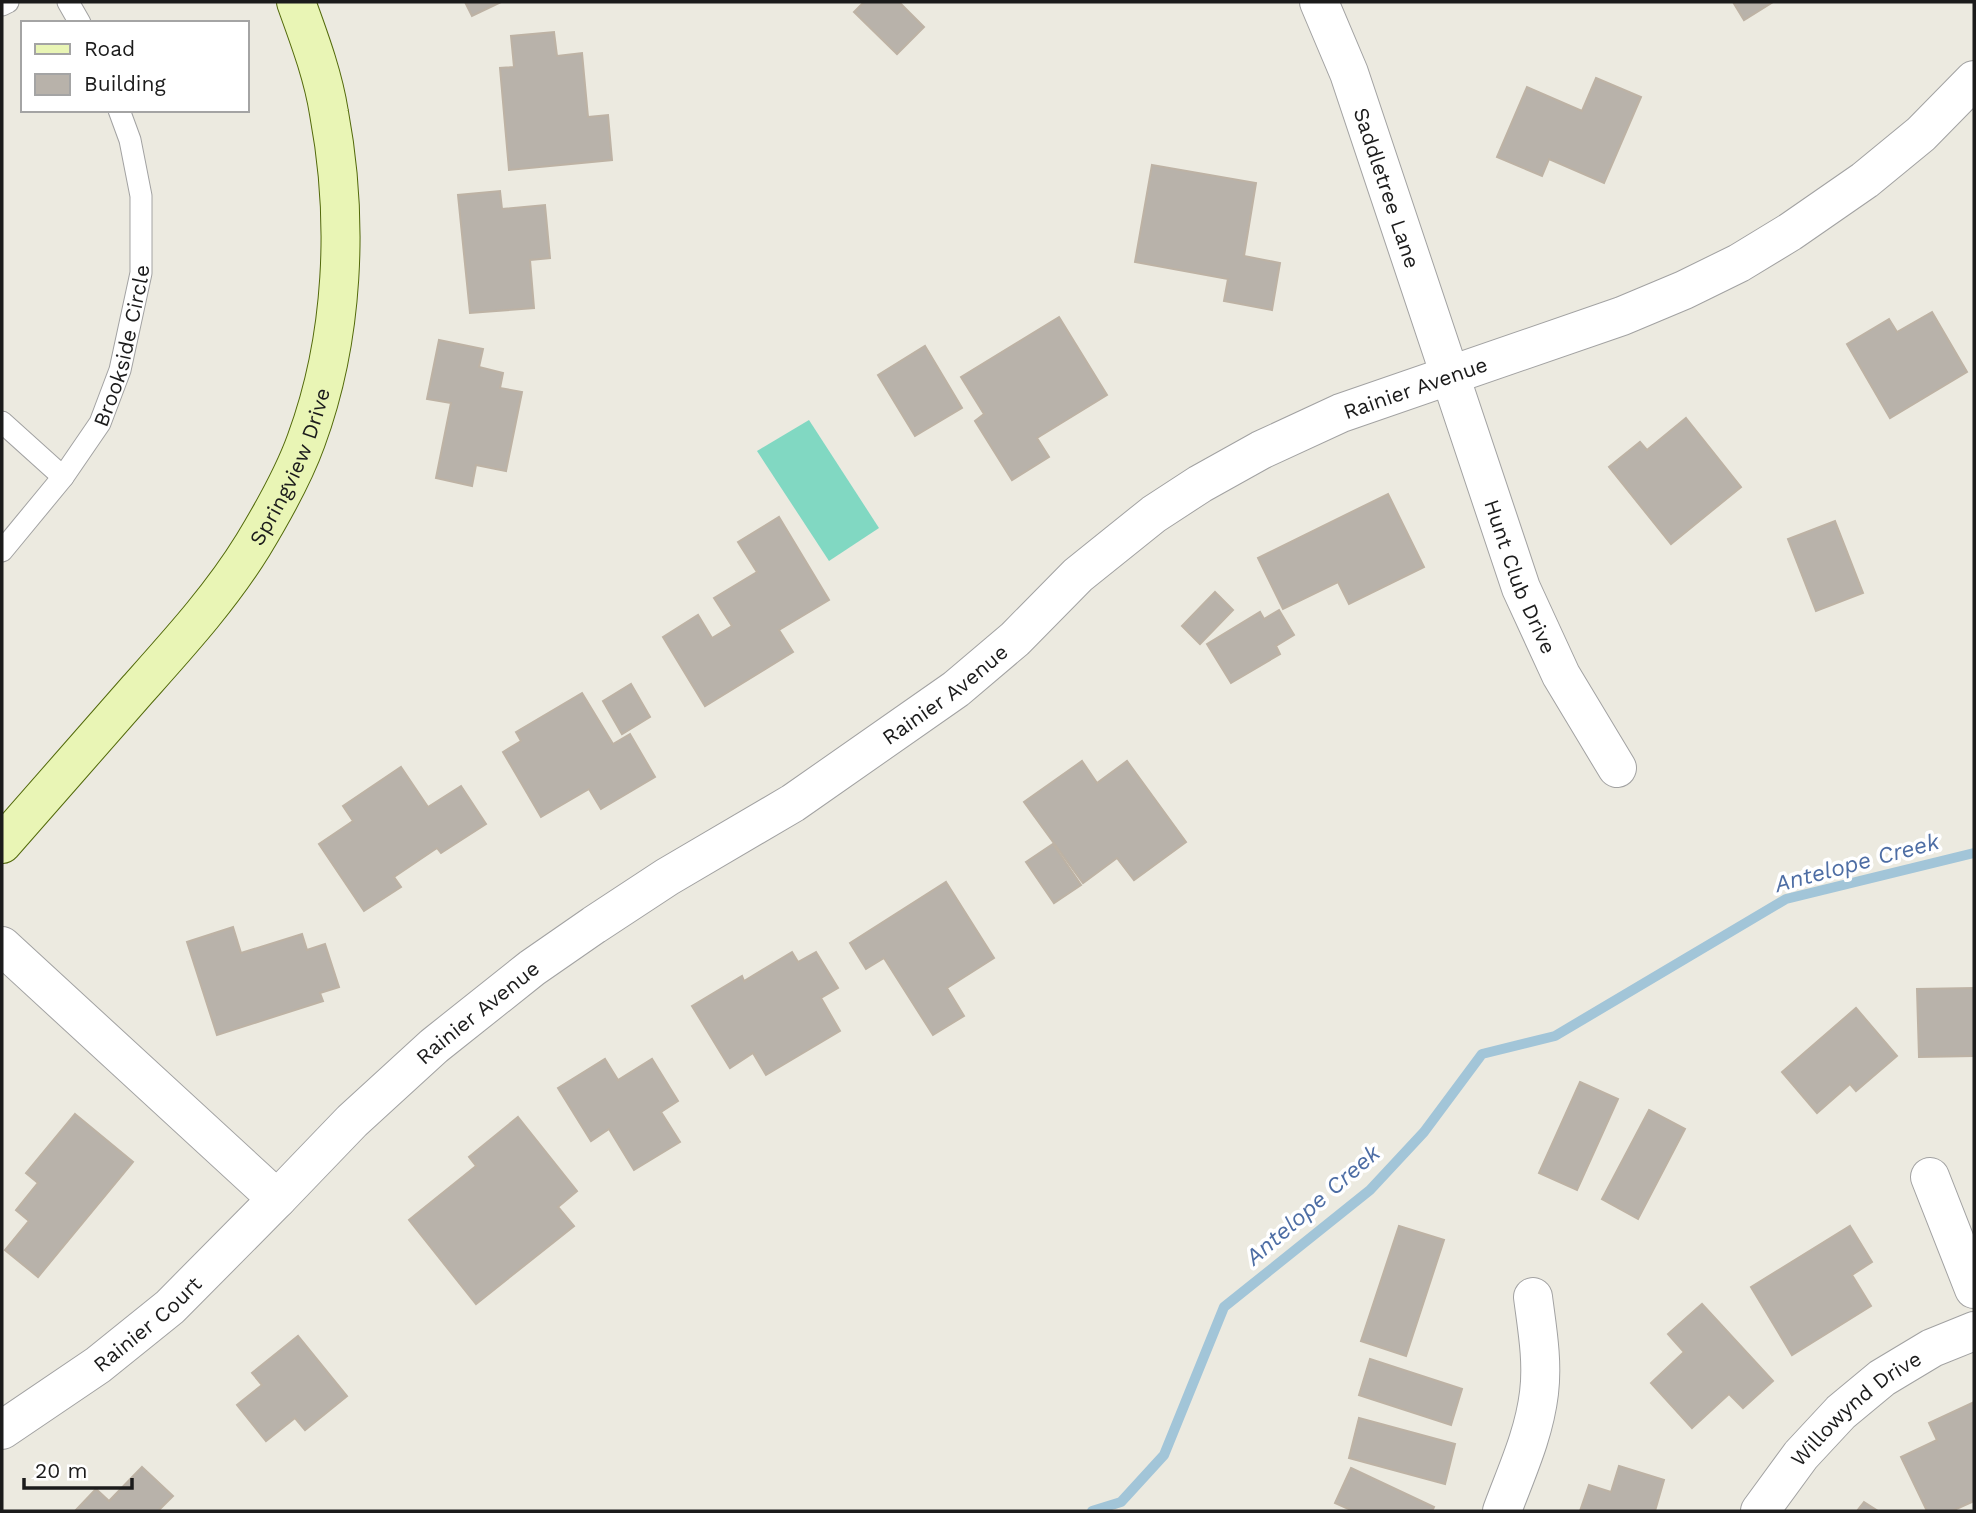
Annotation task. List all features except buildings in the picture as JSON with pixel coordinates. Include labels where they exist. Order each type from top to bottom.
[{"type":"street","name":"Springview Drive","points":[[2,844],[219,594],[282,495],[306,442],[328,362],[338,298],[340,231],[338,170],[329,110],[296,2]]},
{"type":"street","name":"Saddletree Lane","points":[[1319,2],[1349,73],[1450,375]]},
{"type":"street","name":"Rainier Avenue","points":[[277,1199],[352,1121],[434,1046],[532,968],[667,877],[793,803],[956,690],[1015,639],[1078,575],[1154,513],[1261,450],[1341,412],[1622,316],[1739,263],[1790,232],[1865,180],[1921,134],[1974,80]]},
{"type":"street","name":"Hunt Club Drive","points":[[1450,375],[1521,588],[1561,675],[1617,768]]},
{"type":"street","points":[[2,946],[277,1199]]},
{"type":"street","points":[[1930,1177],[1974,1289]]},
{"type":"street","name":"Rainier Court","points":[[2,1430],[98,1365],[170,1307],[277,1199]]},
{"type":"street","points":[[1502,1511],[1530,1437],[1539,1392],[1540,1346],[1533,1297]]},
{"type":"street","name":"Willowynd Drive","points":[[1760,1511],[1801,1455],[1842,1412],[1892,1372],[1932,1348],[1974,1331]]},
{"type":"lane","points":[[2,5],[8,2]]},
{"type":"lane","points":[[68,2],[79,21]]},
{"type":"lane","name":"Brookside Circle","points":[[2,551],[64,477],[100,423],[120,370],[141,273],[141,196],[130,139],[120,112]]},
{"type":"lane","points":[[2,422],[64,477]]},
{"type":"green space","points":[[809,420],[879,528],[829,561],[757,451]]},
{"type":"waterway","name":"Antelope Creek","points":[[1092,1511],[1121,1502],[1164,1455],[1224,1307],[1370,1190],[1424,1132],[1482,1054],[1555,1036],[1786,899],[1974,853]]}]
